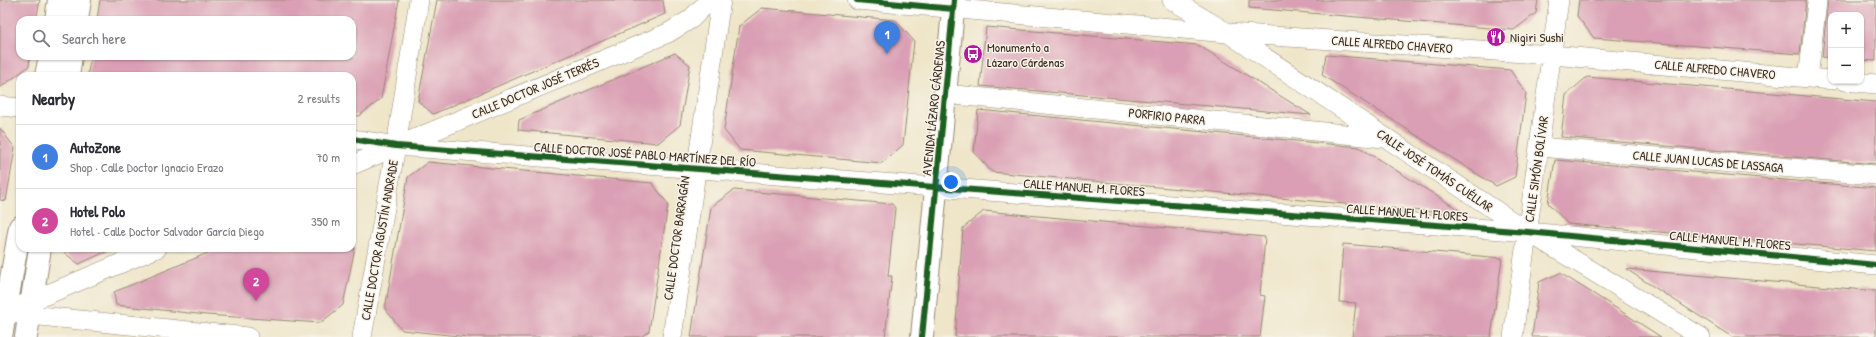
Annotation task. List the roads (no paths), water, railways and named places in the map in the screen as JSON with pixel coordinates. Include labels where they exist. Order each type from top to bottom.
[{"type":"main road","points":[[57,16],[59,0]]},
{"type":"main road","points":[[78,16],[80,0]]},
{"type":"main road","name":"AVENIDA LÁZARO CÁRDENAS","points":[[922,337],[954,5]]},
{"type":"main road","points":[[47,72],[49,60]]},
{"type":"main road","points":[[69,72],[70,60]]},
{"type":"main road","points":[[1,337],[2,313],[16,246]]},
{"type":"main road","points":[[26,337],[39,252]]},
{"type":"street","name":"CALLE DOCTOR AGUSTÍN ANDRADE","points":[[362,337],[396,146],[419,0]]},
{"type":"street","name":"CALLE DOCTOR JOSÉ TERRÉS","points":[[356,163],[668,33],[691,19],[710,0]]},
{"type":"street","name":"CALLE DOCTOR BARRAGÁN","points":[[672,337],[721,0]]},
{"type":"street","name":"CALLE ALFREDO CHAVERO","points":[[856,0],[954,5],[1228,34],[1552,55],[1828,80]]},
{"type":"street","name":"CALLE JOSÉ TOMÁS CUÉLLAR","points":[[1172,0],[1228,34],[1388,138],[1528,232],[1701,337]]},
{"type":"street","name":"CALLE SIMÓN BOLÍVAR","points":[[1513,337],[1559,0]]},
{"type":"street","points":[[1808,78],[1817,2]]},
{"type":"street","points":[[1864,83],[1876,84]]},
{"type":"street","name":"PORFIRIO PARRA","points":[[945,94],[1388,138]]},
{"type":"street","points":[[0,106],[16,108]]},
{"type":"street","name":"CALLE DOCTOR JOSÉ PABLO MARTÍNEZ DEL RÍO","points":[[356,140],[396,146],[936,187]]},
{"type":"street","name":"CALLE JUAN LUCAS DE LASSAGA","points":[[1539,147],[1876,175]]},
{"type":"street","name":"CALLE MANUEL M. FLORES","points":[[936,187],[1528,232],[1876,265]]},
{"type":"street","points":[[2,313],[31,308],[148,252]]},
{"type":"street","points":[[31,308],[248,337]]},
{"type":"place","name":"Nigiri Sushi","points":[[1496,37]]},
{"type":"place","name":"AutoZone","points":[[887,54]]},
{"type":"place","name":"Monumento a Lázaro Cárdenas","points":[[973,54]]},
{"type":"place","name":"Hotel Polo","points":[[256,301]]}]
